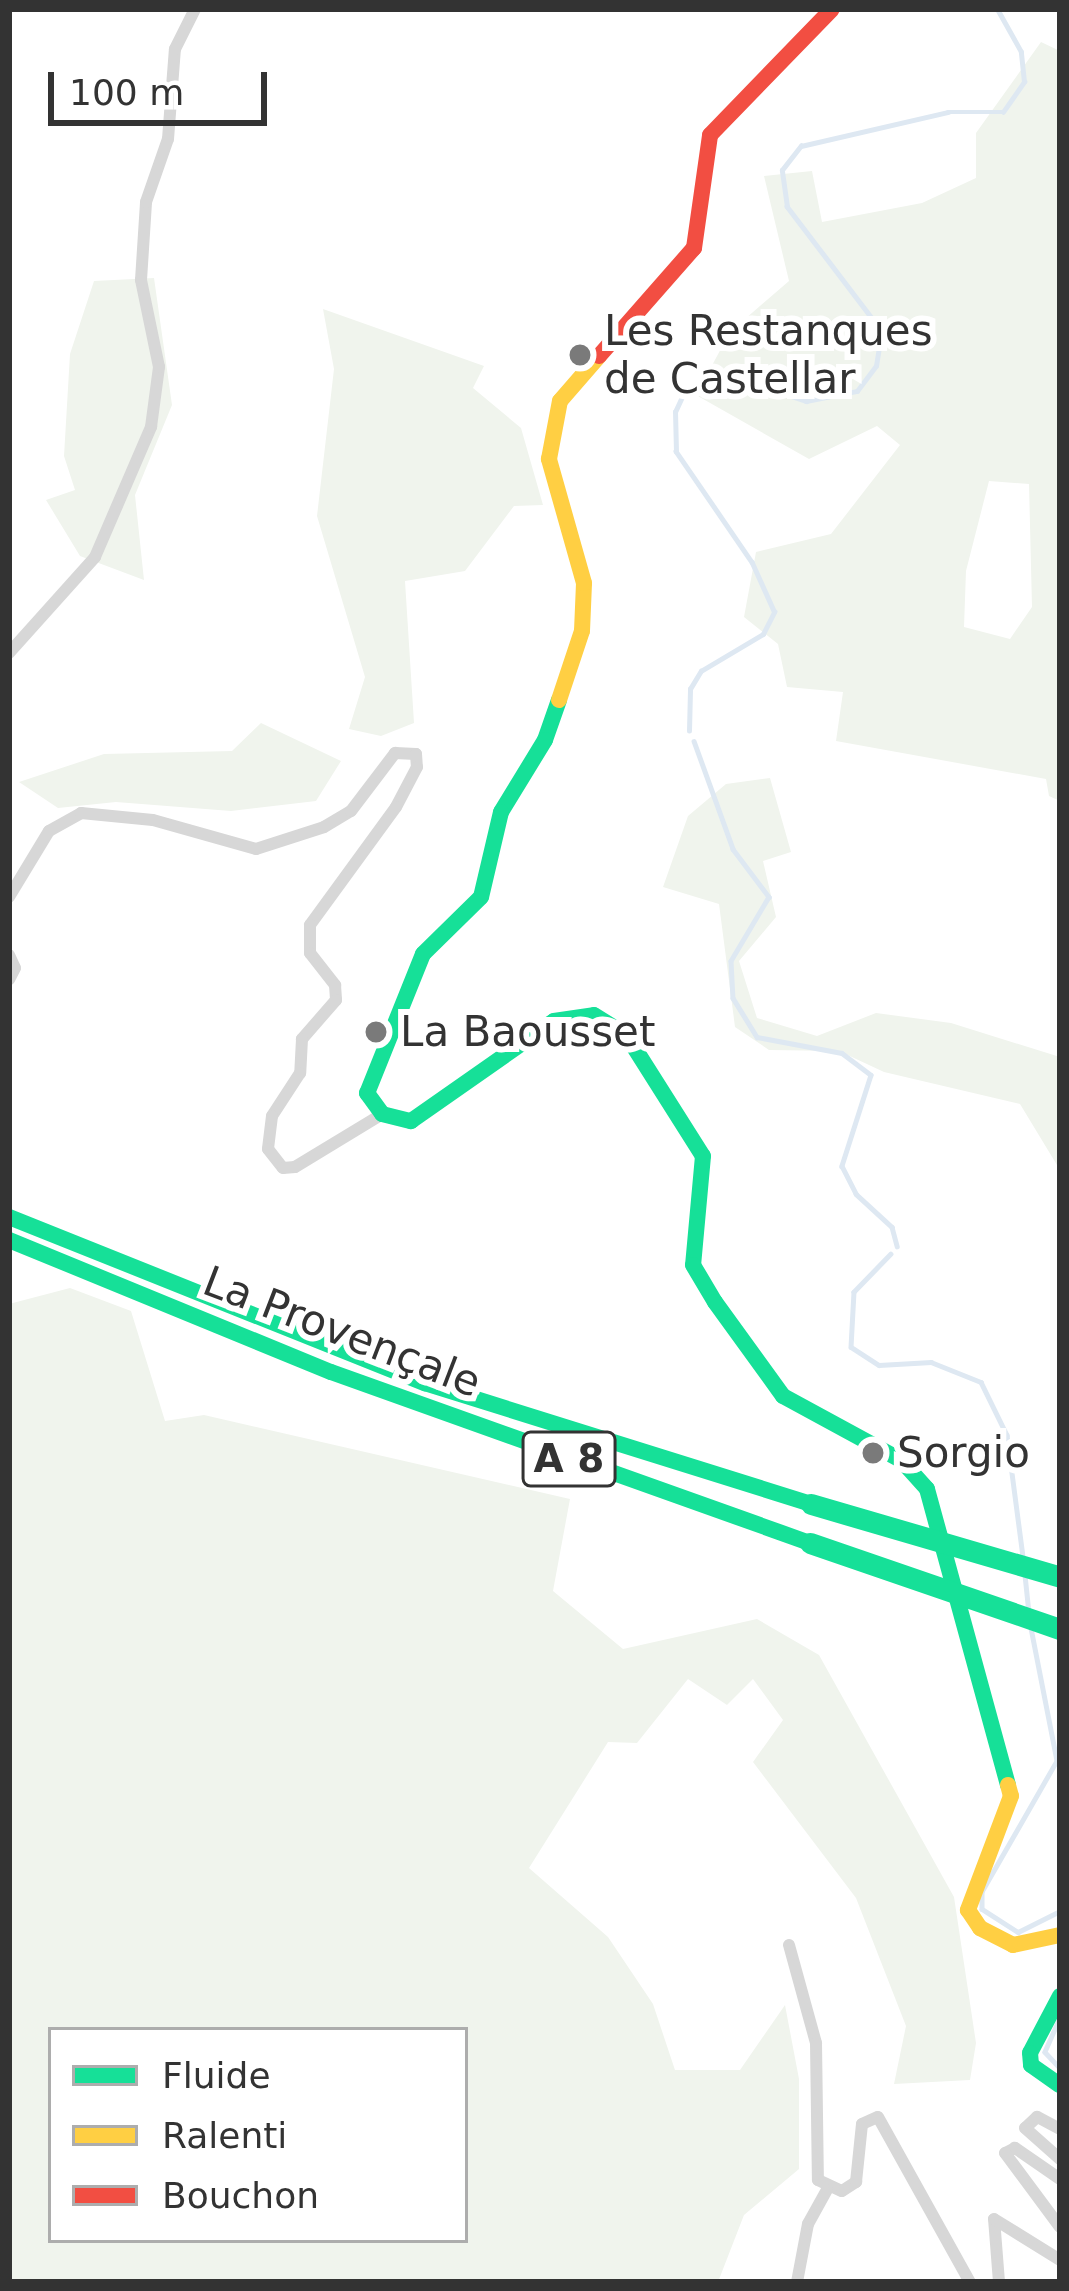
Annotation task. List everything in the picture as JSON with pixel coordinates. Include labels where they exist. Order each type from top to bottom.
[{"type":"main road","points":[[832,9],[710,135],[694,248],[560,401],[549,459],[584,584],[582,631],[544,740],[502,812],[481,897],[472,914],[423,954],[373,1063],[368,1093],[382,1114],[410,1121],[431,1111],[554,1021],[594,1015],[627,1036],[703,1156],[693,1265],[715,1301],[783,1396],[901,1460],[927,1489],[1011,1796],[968,1910],[980,1928],[1013,1945],[1060,1934]]},
{"type":"main road","name":"La Provençale","points":[[9,1217],[58,1250]]},
{"type":"main road","name":"La Provençale","points":[[9,1240],[58,1250],[809,1543],[1060,1629]]},
{"type":"main road","name":"La Provençale","points":[[334,1361],[1060,1577]]},
{"type":"main road","points":[[1060,1996],[1030,2053],[1031,2066],[1060,2085]]},
{"type":"street","points":[[9,653],[95,557],[151,427],[159,367],[141,280],[146,202],[168,139],[176,49],[195,9]]},
{"type":"street","points":[[9,897],[49,831],[82,813],[153,820],[256,849],[325,827],[350,811],[395,753],[416,754],[417,767],[396,807],[310,925],[310,953],[335,985],[336,1000],[302,1040],[301,1073],[272,1116],[268,1149],[284,1168],[295,1167],[382,1114]]},
{"type":"street","points":[[9,955],[15,968],[9,980]]},
{"type":"street","points":[[789,1946],[816,2043],[814,2151],[827,2190]]},
{"type":"street","points":[[796,2282],[808,2224],[827,2190],[856,2182],[862,2124],[878,2117],[970,2282]]},
{"type":"street","points":[[1060,2129],[1037,2117],[1025,2128],[1060,2159]]},
{"type":"street","points":[[1060,2180],[1015,2148],[1005,2153],[1060,2227]]},
{"type":"street","points":[[999,2282],[994,2219],[1060,2260]]},
{"type":"shaded area","points":[[1041,42],[1060,51],[1060,801],[1049,796],[1046,779],[836,741],[843,692],[787,687],[778,644],[744,617],[756,552],[831,534],[900,445],[877,426],[809,459],[696,395],[730,332],[789,281],[764,176],[812,171],[822,222],[922,203],[976,178],[976,133]],"holes":[[[989,481],[1029,484],[1032,607],[1010,639],[964,627],[966,571]]]},
{"type":"shaded area","points":[[154,278],[172,405],[135,495],[144,580],[80,556],[46,500],[75,490],[64,456],[70,354],[94,281]]},
{"type":"shaded area","points":[[323,309],[484,366],[473,388],[521,428],[543,505],[514,506],[465,571],[405,581],[414,723],[381,736],[349,729],[365,677],[317,516],[334,369]]},
{"type":"shaded area","points":[[261,723],[341,761],[316,801],[231,811],[116,802],[58,808],[19,782],[104,754],[232,751]]},
{"type":"shaded area","points":[[770,778],[791,852],[763,861],[776,917],[739,961],[757,1018],[817,1036],[876,1013],[951,1023],[1060,1057],[1060,1170],[1020,1104],[884,1072],[839,1051],[769,1050],[735,1027],[719,904],[663,887],[688,816],[726,784]]},
{"type":"shaded area","points":[[70,1288],[131,1311],[165,1421],[204,1415],[570,1499],[553,1591],[623,1649],[757,1619],[819,1655],[954,1897],[976,2043],[970,2080],[894,2084],[906,2026],[856,1898],[753,1762],[783,1720],[753,1679],[727,1705],[688,1679],[637,1743],[608,1742],[529,1868],[608,1937],[653,2004],[675,2070],[740,2070],[785,2005],[799,2079],[799,2169],[744,2215],[718,2282],[9,2282],[9,1304]]},
{"type":"waterway","points":[[689,731],[690,689],[701,671],[763,634],[774,612],[752,563],[676,452],[675,412],[685,391],[723,373],[806,401],[857,391],[876,366],[880,342],[872,319],[787,207],[782,170],[801,146],[948,112],[1003,112],[1024,82],[1021,52],[997,9]]},
{"type":"waterway","points":[[694,741],[733,849],[769,897],[731,961],[733,998],[757,1037],[842,1053],[871,1075],[842,1166],[856,1194],[892,1227],[897,1246]]},
{"type":"waterway","points":[[891,1254],[854,1292],[851,1347],[879,1365],[931,1362],[981,1382],[1007,1435],[1023,1557]]},
{"type":"waterway","points":[[1025,1575],[1029,1611]]},
{"type":"waterway","points":[[1031,1628],[1057,1761],[982,1892],[982,1909],[1018,1932],[1060,1911]]},
{"type":"waterway","points":[[1060,2018],[1045,2052],[1060,2068]]},
{"type":"traffic: fast","points":[[559,700],[545,740],[501,812],[481,897],[423,954],[367,1093],[382,1114],[411,1121],[554,1021],[594,1015],[627,1036],[703,1156],[693,1265],[715,1302],[783,1396],[901,1460],[927,1489],[1008,1785]]},
{"type":"traffic: fast","points":[[9,1217],[425,1383],[811,1504]]},
{"type":"traffic: fast","points":[[9,1240],[331,1372],[810,1543]]},
{"type":"traffic: fast","points":[[811,1504],[1060,1577]]},
{"type":"traffic: fast","points":[[810,1543],[1060,1629]]},
{"type":"traffic: fast","points":[[1060,1996],[1030,2053],[1031,2065],[1060,2085]]},
{"type":"traffic: slow","points":[[559,700],[582,631],[584,583],[549,459],[560,401],[599,356]]},
{"type":"traffic: slow","points":[[1008,1785],[1011,1796],[968,1910],[980,1928],[1013,1945],[1060,1935]]},
{"type":"traffic: jam","points":[[599,356],[694,248],[710,135],[832,9]]},
{"type":"place","name":"Les Restanques de Castellar","points":[[580,355]]},
{"type":"place","name":"La Baousset","points":[[376,1032]]},
{"type":"place","name":"Sorgio","points":[[873,1453]]}]
